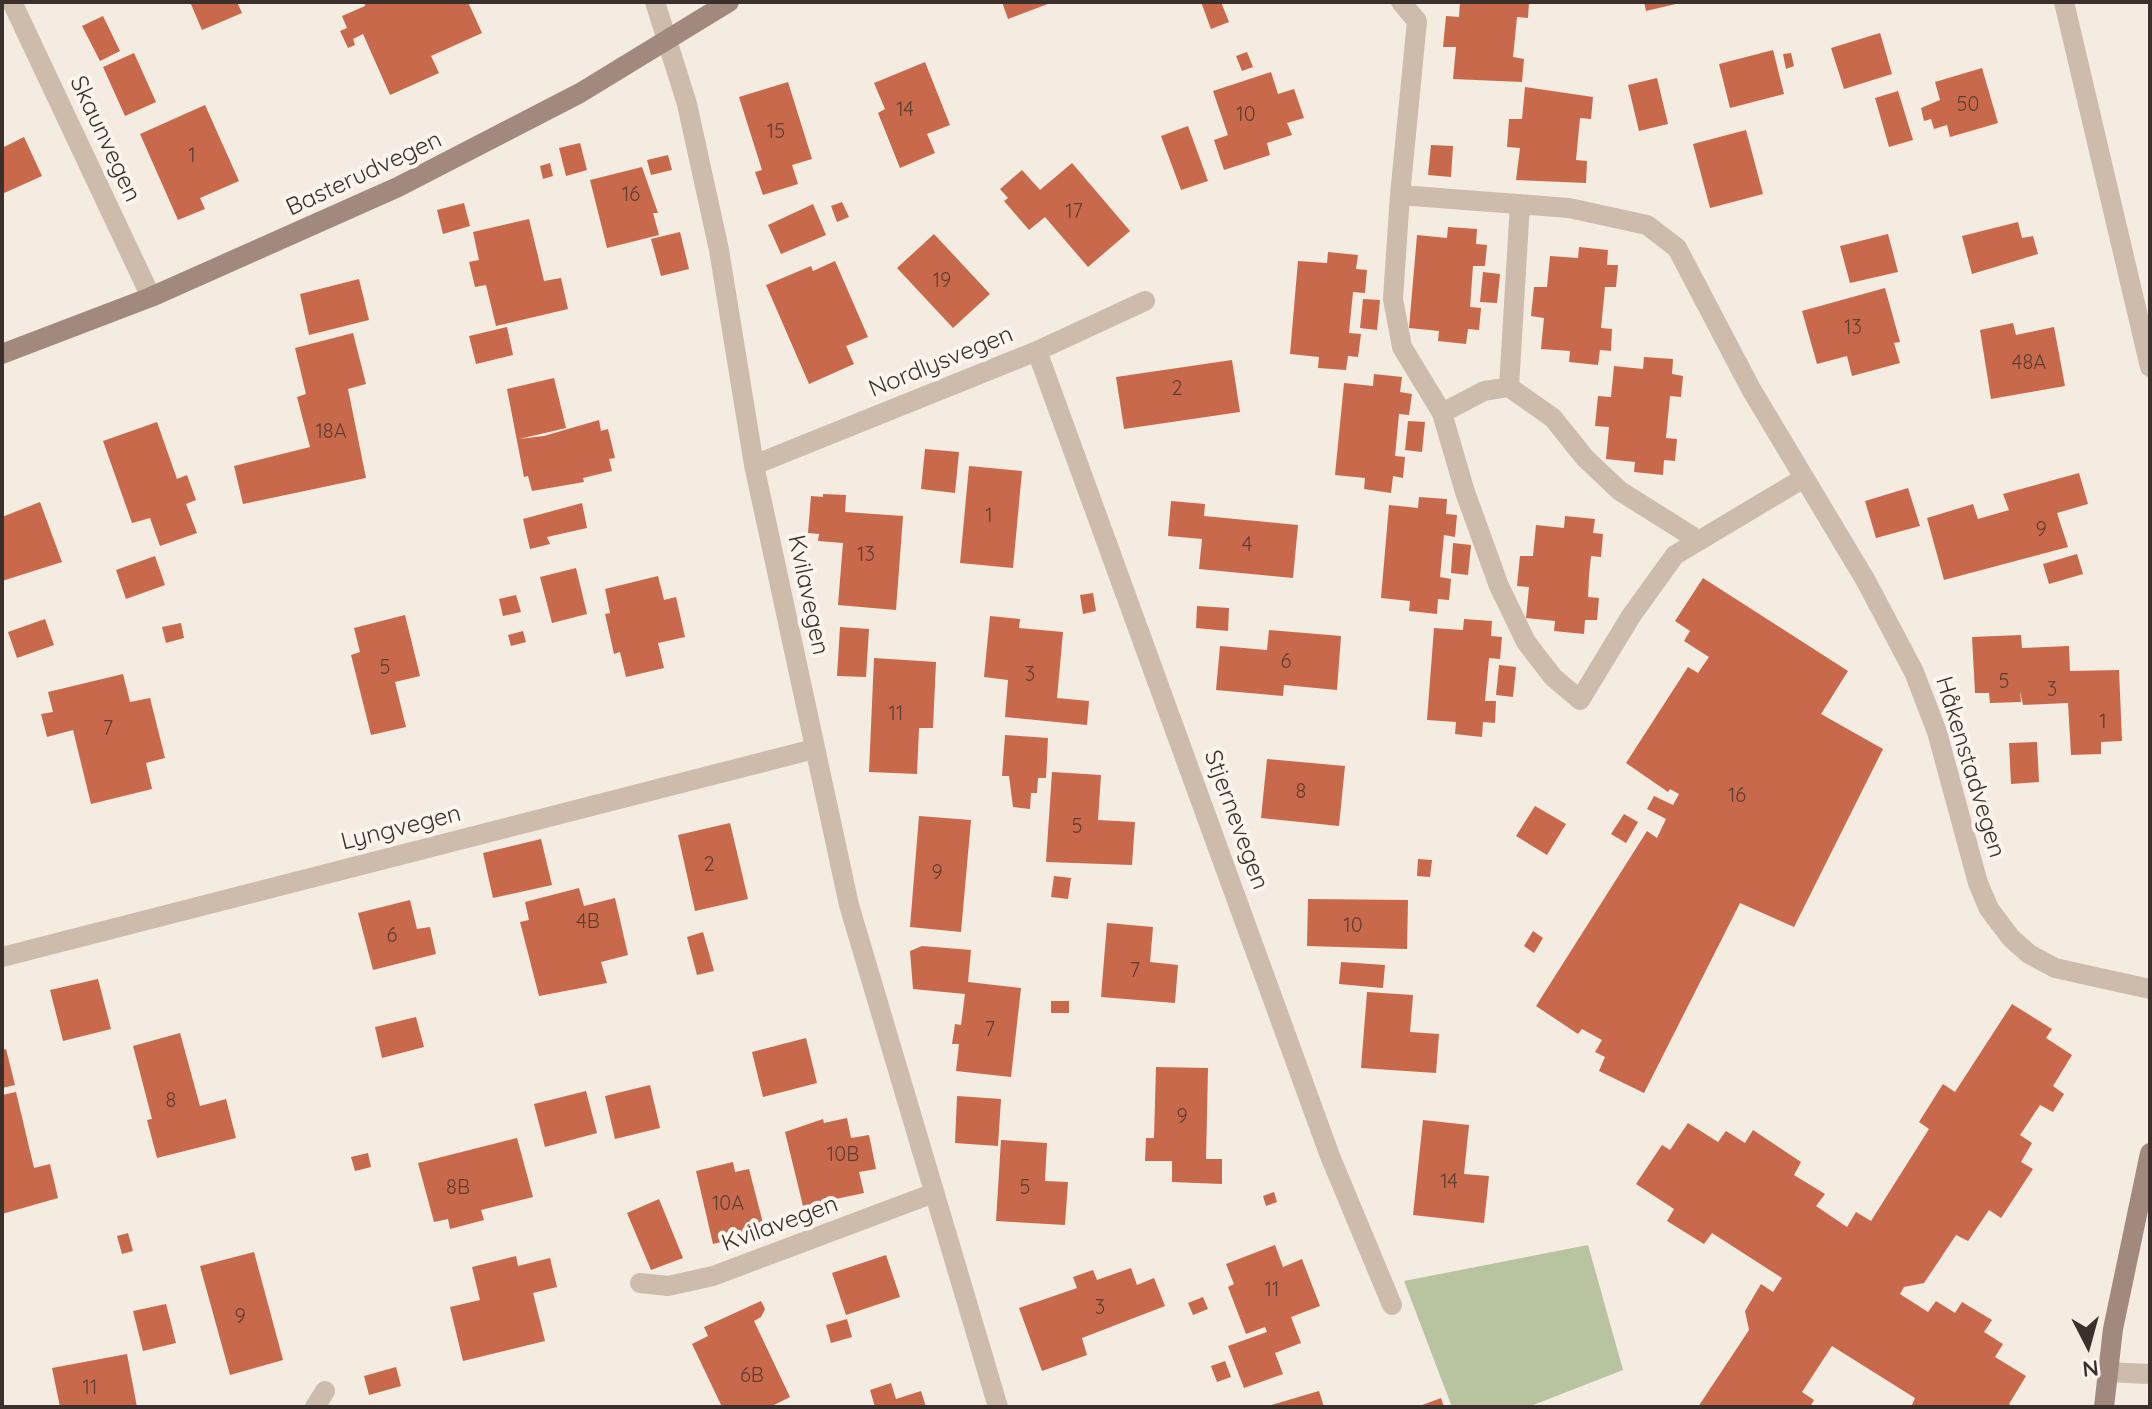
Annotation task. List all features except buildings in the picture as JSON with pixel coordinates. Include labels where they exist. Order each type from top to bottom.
[{"type":"main road","name":"Basterudvegen","points":[[2,354],[151,297],[306,231],[437,168],[580,93],[729,2]]},
{"type":"main road","points":[[2104,1407],[2106,1372],[2150,1153]]},
{"type":"street","name":"Skaunvegen","points":[[12,2],[151,297]]},
{"type":"street","name":"Kvilavegen","points":[[655,2],[687,104],[719,250],[754,465],[849,905],[998,1407]]},
{"type":"street","points":[[1401,2],[1417,21],[1393,299],[1402,347],[1442,413],[1465,492],[1499,586],[1526,642],[1553,677],[1580,700],[1631,616],[1675,555],[1804,478]]},
{"type":"street","points":[[2064,2],[2150,367]]},
{"type":"street","name":"Håkenstadvegen","points":[[1400,195],[1569,208],[1647,225],[1677,248],[1751,389],[1895,632],[1927,700],[1978,883],[2002,927],[2029,954],[2055,968],[2150,989]]},
{"type":"street","points":[[1509,387],[1520,204]]},
{"type":"street","name":"Nordlysvegen","points":[[754,465],[1037,351],[1145,301]]},
{"type":"street","name":"Stjernevegen","points":[[1037,351],[1330,1156],[1392,1305]]},
{"type":"street","points":[[1442,413],[1484,391],[1509,387],[1553,418],[1585,458],[1620,491],[1698,540]]},
{"type":"street","name":"Lyngvegen","points":[[2,957],[814,749]]},
{"type":"street","name":"Kvilavegen","points":[[640,1283],[668,1286],[713,1276],[934,1193]]},
{"type":"street","points":[[2106,1372],[2150,1374]]},
{"type":"green space","points":[[1588,1245],[1623,1370],[1528,1407],[1452,1407],[1404,1281]]}]
